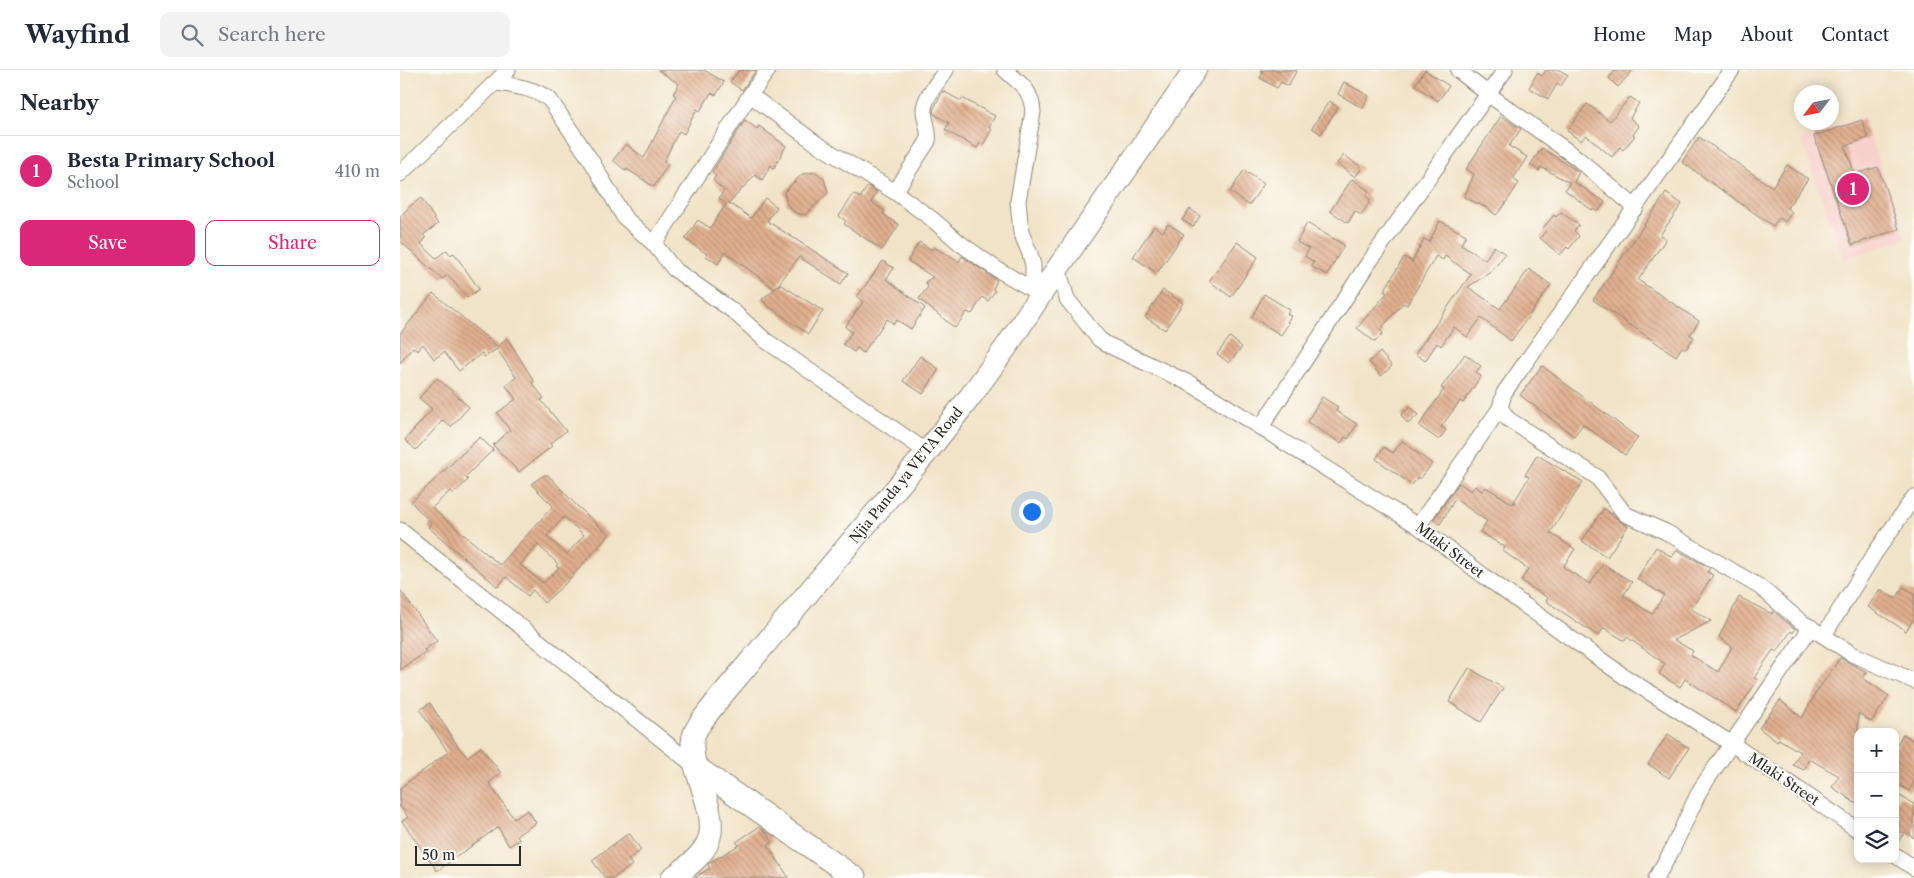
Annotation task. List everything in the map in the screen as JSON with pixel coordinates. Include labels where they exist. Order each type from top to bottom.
[{"type":"street","points":[[400,174],[497,83],[508,70]]},
{"type":"street","points":[[654,244],[768,70]]},
{"type":"street","points":[[895,192],[928,141],[930,133],[924,107],[946,70]]},
{"type":"street","points":[[1005,70],[1028,91],[1032,100],[1033,112],[1018,201],[1021,232],[1030,254],[1038,292]]},
{"type":"street","name":"Njia Panda ya VETA Road","points":[[672,878],[683,870],[707,846],[711,837],[710,813],[696,767],[692,739],[694,733],[717,701],[927,452],[970,398],[1038,292],[1058,268],[1195,70]]},
{"type":"street","points":[[1458,70],[1577,158],[1636,208]]},
{"type":"street","points":[[1261,427],[1366,268],[1505,70]]},
{"type":"street","points":[[1418,526],[1500,408],[1504,393],[1732,70]]},
{"type":"street","points":[[497,83],[522,87],[543,94],[550,100],[592,162],[624,217],[654,244],[667,262],[682,276],[733,311],[765,340],[927,452]]},
{"type":"street","points":[[750,95],[817,144],[895,192],[995,268],[1038,292]]},
{"type":"street","name":"Mlaki Street","points":[[1058,268],[1067,299],[1098,339],[1113,349],[1142,363],[1171,373],[1191,384],[1418,526],[1488,579],[1625,677],[1732,744],[1854,827]]},
{"type":"street","points":[[1500,408],[1508,419],[1597,477],[1625,514],[1666,532],[1760,587],[1800,621],[1852,654],[1914,681]]},
{"type":"street","points":[[1656,878],[1671,852],[1700,790],[1732,744],[1875,553],[1914,497]]},
{"type":"street","points":[[400,530],[696,767],[856,878]]},
{"type":"street","points":[[1899,858],[1914,868]]},
{"type":"shaded area","points":[[1863,117],[1906,238],[1844,260],[1801,139],[1826,130],[1839,130],[1839,126]]},
{"type":"building","points":[[658,70],[704,70],[724,82],[716,95],[711,93],[700,111],[697,109],[684,134],[679,131],[664,161],[668,164],[654,187],[627,169],[626,171],[613,160],[626,144],[644,158],[676,96],[673,94],[679,84]]},
{"type":"building","points":[[739,70],[756,70],[742,90],[730,82]]},
{"type":"building","points":[[1260,70],[1297,70],[1288,86],[1281,82],[1277,88],[1260,78],[1263,72]]},
{"type":"building","points":[[1425,70],[1449,86],[1438,101],[1415,85]]},
{"type":"building","points":[[1546,70],[1560,70],[1568,75],[1561,86],[1557,84],[1548,99],[1529,88],[1537,73],[1542,76]]},
{"type":"building","points":[[1616,70],[1633,70],[1618,87],[1609,78]]},
{"type":"building","points":[[1344,82],[1369,96],[1362,108],[1338,94]]},
{"type":"building","points":[[943,91],[961,101],[962,98],[995,116],[989,127],[992,129],[983,145],[980,143],[977,148],[945,130],[949,123],[934,114],[933,110]]},
{"type":"building","points":[[1630,97],[1639,103],[1630,118],[1639,126],[1633,135],[1635,136],[1623,150],[1620,147],[1612,157],[1586,135],[1581,141],[1567,131],[1587,104],[1610,121]]},
{"type":"building","points":[[1329,101],[1338,107],[1321,134],[1312,128]]},
{"type":"building","points":[[1501,116],[1521,129],[1509,146],[1527,157],[1513,179],[1519,183],[1496,215],[1487,208],[1464,197],[1474,174],[1466,169]]},
{"type":"building","points":[[745,120],[757,129],[759,126],[786,146],[774,168],[771,165],[762,180],[755,175],[729,203],[751,218],[765,198],[777,207],[767,221],[848,273],[841,284],[799,257],[775,289],[725,252],[718,264],[685,239],[698,220],[710,228],[726,204],[719,198],[724,191],[713,180],[716,176],[712,172]]},
{"type":"building","points":[[1862,120],[1868,138],[1845,146],[1855,174],[1878,167],[1899,229],[1852,245],[1814,136],[1832,130],[1839,130],[1839,128]]},
{"type":"building","points":[[1699,137],[1772,187],[1787,165],[1808,179],[1787,208],[1792,212],[1785,222],[1779,218],[1773,226],[1682,162]]},
{"type":"building","points":[[1542,148],[1579,172],[1574,182],[1605,202],[1598,212],[1592,210],[1565,190],[1570,183],[1541,167],[1539,171],[1530,165]]},
{"type":"building","points":[[1344,155],[1362,168],[1355,177],[1337,163]]},
{"type":"building","points":[[1244,170],[1264,184],[1249,205],[1230,192]]},
{"type":"building","points":[[816,172],[824,179],[828,193],[805,215],[796,213],[787,204],[784,192],[802,174]]},
{"type":"building","points":[[1352,179],[1369,191],[1366,196],[1371,200],[1361,215],[1355,211],[1348,223],[1330,211]]},
{"type":"building","points":[[868,186],[877,192],[871,202],[885,211],[883,214],[899,225],[882,250],[844,224],[846,221],[839,216],[854,194],[860,198]]},
{"type":"building","points":[[1666,193],[1682,204],[1660,235],[1666,239],[1638,280],[1699,321],[1690,335],[1694,337],[1686,349],[1682,347],[1676,356],[1593,300]]},
{"type":"building","points":[[421,198],[438,224],[423,235],[426,238],[421,244],[436,258],[447,250],[450,255],[454,253],[479,289],[467,298],[448,275],[442,279],[400,241],[400,217]]},
{"type":"building","points":[[1190,209],[1200,216],[1193,227],[1182,220]]},
{"type":"building","points":[[1561,212],[1579,225],[1574,231],[1579,236],[1569,249],[1567,247],[1560,255],[1540,238],[1546,231],[1543,228],[1554,215],[1556,217]]},
{"type":"building","points":[[1440,221],[1466,235],[1461,244],[1485,260],[1494,246],[1505,254],[1492,271],[1468,287],[1500,309],[1529,269],[1551,285],[1511,341],[1481,318],[1467,337],[1454,327],[1441,346],[1437,343],[1425,361],[1415,354],[1471,274],[1445,256],[1443,260],[1436,256],[1407,305],[1403,303],[1380,330],[1383,333],[1375,342],[1357,328],[1387,293],[1384,291],[1404,257],[1412,262],[1424,239],[1429,242]]},
{"type":"building","points":[[1307,223],[1344,245],[1327,275],[1311,266],[1314,262],[1305,256],[1309,249],[1297,242]]},
{"type":"building","points":[[1168,224],[1184,234],[1157,273],[1133,257],[1154,226],[1163,232]]},
{"type":"building","points":[[919,242],[932,250],[934,247],[959,262],[962,256],[997,280],[993,289],[995,291],[988,301],[982,297],[972,314],[967,312],[955,328],[919,299],[928,287],[925,282],[933,277],[908,261]]},
{"type":"building","points":[[1237,242],[1258,257],[1231,297],[1209,281]]},
{"type":"building","points":[[883,261],[894,268],[886,279],[925,308],[911,329],[897,320],[894,324],[887,319],[863,353],[857,348],[854,352],[843,344],[852,332],[845,327],[863,302],[857,297]]},
{"type":"building","points":[[780,284],[823,311],[808,334],[767,305],[762,299]]},
{"type":"building","points":[[1163,290],[1183,303],[1165,330],[1145,317]]},
{"type":"building","points":[[433,293],[498,347],[507,338],[534,381],[532,383],[544,398],[541,400],[566,431],[550,444],[552,446],[519,472],[493,445],[510,430],[497,413],[516,399],[506,386],[516,377],[497,349],[484,357],[482,353],[459,371],[444,352],[434,359],[423,344],[418,351],[413,347],[400,363],[400,334]]},
{"type":"building","points":[[1264,294],[1290,310],[1287,314],[1291,316],[1287,322],[1289,323],[1281,335],[1252,317]]},
{"type":"building","points":[[1230,337],[1242,347],[1229,363],[1217,354]]},
{"type":"building","points":[[1380,352],[1392,366],[1381,376],[1369,362]]},
{"type":"building","points":[[1465,354],[1481,366],[1476,372],[1481,376],[1463,403],[1460,401],[1441,427],[1446,430],[1439,440],[1419,426],[1444,389],[1441,388]]},
{"type":"building","points":[[920,356],[939,369],[923,394],[903,381]]},
{"type":"building","points":[[1542,366],[1638,438],[1625,455],[1583,424],[1574,436],[1520,395]]},
{"type":"building","points":[[437,378],[469,407],[451,427],[443,420],[416,450],[405,440],[432,409],[419,398]]},
{"type":"building","points":[[1322,397],[1338,407],[1336,411],[1357,424],[1348,439],[1345,437],[1341,443],[1307,422]]},
{"type":"building","points":[[1410,407],[1418,415],[1408,424],[1401,415]]},
{"type":"building","points":[[480,437],[493,450],[465,477],[468,480],[453,494],[450,491],[432,508],[500,565],[553,506],[531,484],[544,475],[548,475],[575,504],[609,535],[564,585],[544,603],[533,590],[528,596],[506,577],[498,587],[428,527],[431,523],[411,502]],"holes":[[[564,517],[584,535],[567,554],[547,536]],[[538,545],[558,564],[556,566],[559,568],[543,583],[520,565]]]},
{"type":"building","points":[[1402,441],[1432,464],[1420,479],[1418,477],[1412,485],[1376,459],[1384,447],[1393,453]]},
{"type":"building","points":[[1537,455],[1583,482],[1550,533],[1575,549],[1563,567],[1590,584],[1603,564],[1632,582],[1623,596],[1652,614],[1664,595],[1637,579],[1656,547],[1672,557],[1677,550],[1710,568],[1707,572],[1713,575],[1691,609],[1711,621],[1674,640],[1693,651],[1691,655],[1718,672],[1732,647],[1719,637],[1739,597],[1772,614],[1773,611],[1795,629],[1793,633],[1791,631],[1777,652],[1773,650],[1754,678],[1758,680],[1736,712],[1685,679],[1680,687],[1659,674],[1665,664],[1627,637],[1625,641],[1604,628],[1598,636],[1546,601],[1548,598],[1521,581],[1528,569],[1503,551],[1505,547],[1480,532],[1487,521],[1455,499],[1440,524],[1433,520],[1459,483],[1471,491],[1475,486],[1482,491],[1486,487],[1513,504],[1529,477],[1525,475]]},
{"type":"building","points":[[1604,508],[1628,526],[1607,557],[1582,541]]},
{"type":"building","points":[[1903,587],[1914,593],[1914,619],[1906,631],[1868,607],[1880,589],[1896,599]]},
{"type":"building","points":[[400,590],[437,641],[424,650],[426,652],[400,670]]},
{"type":"building","points":[[1840,658],[1867,672],[1863,678],[1889,696],[1871,722],[1858,713],[1858,728],[1854,728],[1854,802],[1832,787],[1839,776],[1809,759],[1804,770],[1793,765],[1800,752],[1779,739],[1777,742],[1759,728],[1780,700],[1802,718],[1814,696]]},
{"type":"building","points":[[1469,668],[1503,688],[1481,722],[1449,702]]},
{"type":"building","points":[[430,703],[467,757],[481,747],[501,773],[489,783],[514,819],[528,810],[536,823],[517,835],[519,840],[509,846],[498,827],[437,871],[402,821],[408,817],[400,806],[400,788],[448,752],[420,710]]},
{"type":"building","points":[[1668,734],[1689,748],[1669,778],[1648,764]]},
{"type":"building","points":[[1903,734],[1914,741],[1914,782],[1909,791],[1899,785],[1899,741]]},
{"type":"building","points":[[1900,796],[1914,804],[1914,838],[1905,832],[1899,840]]},
{"type":"building","points":[[759,827],[766,832],[773,842],[768,845],[789,878],[694,878],[710,868],[709,863],[739,845],[736,842]]},
{"type":"building","points":[[629,833],[641,850],[628,860],[632,865],[614,878],[605,878],[592,860]]},
{"type":"place","name":"Besta Primary School","points":[[1853,189]]}]
